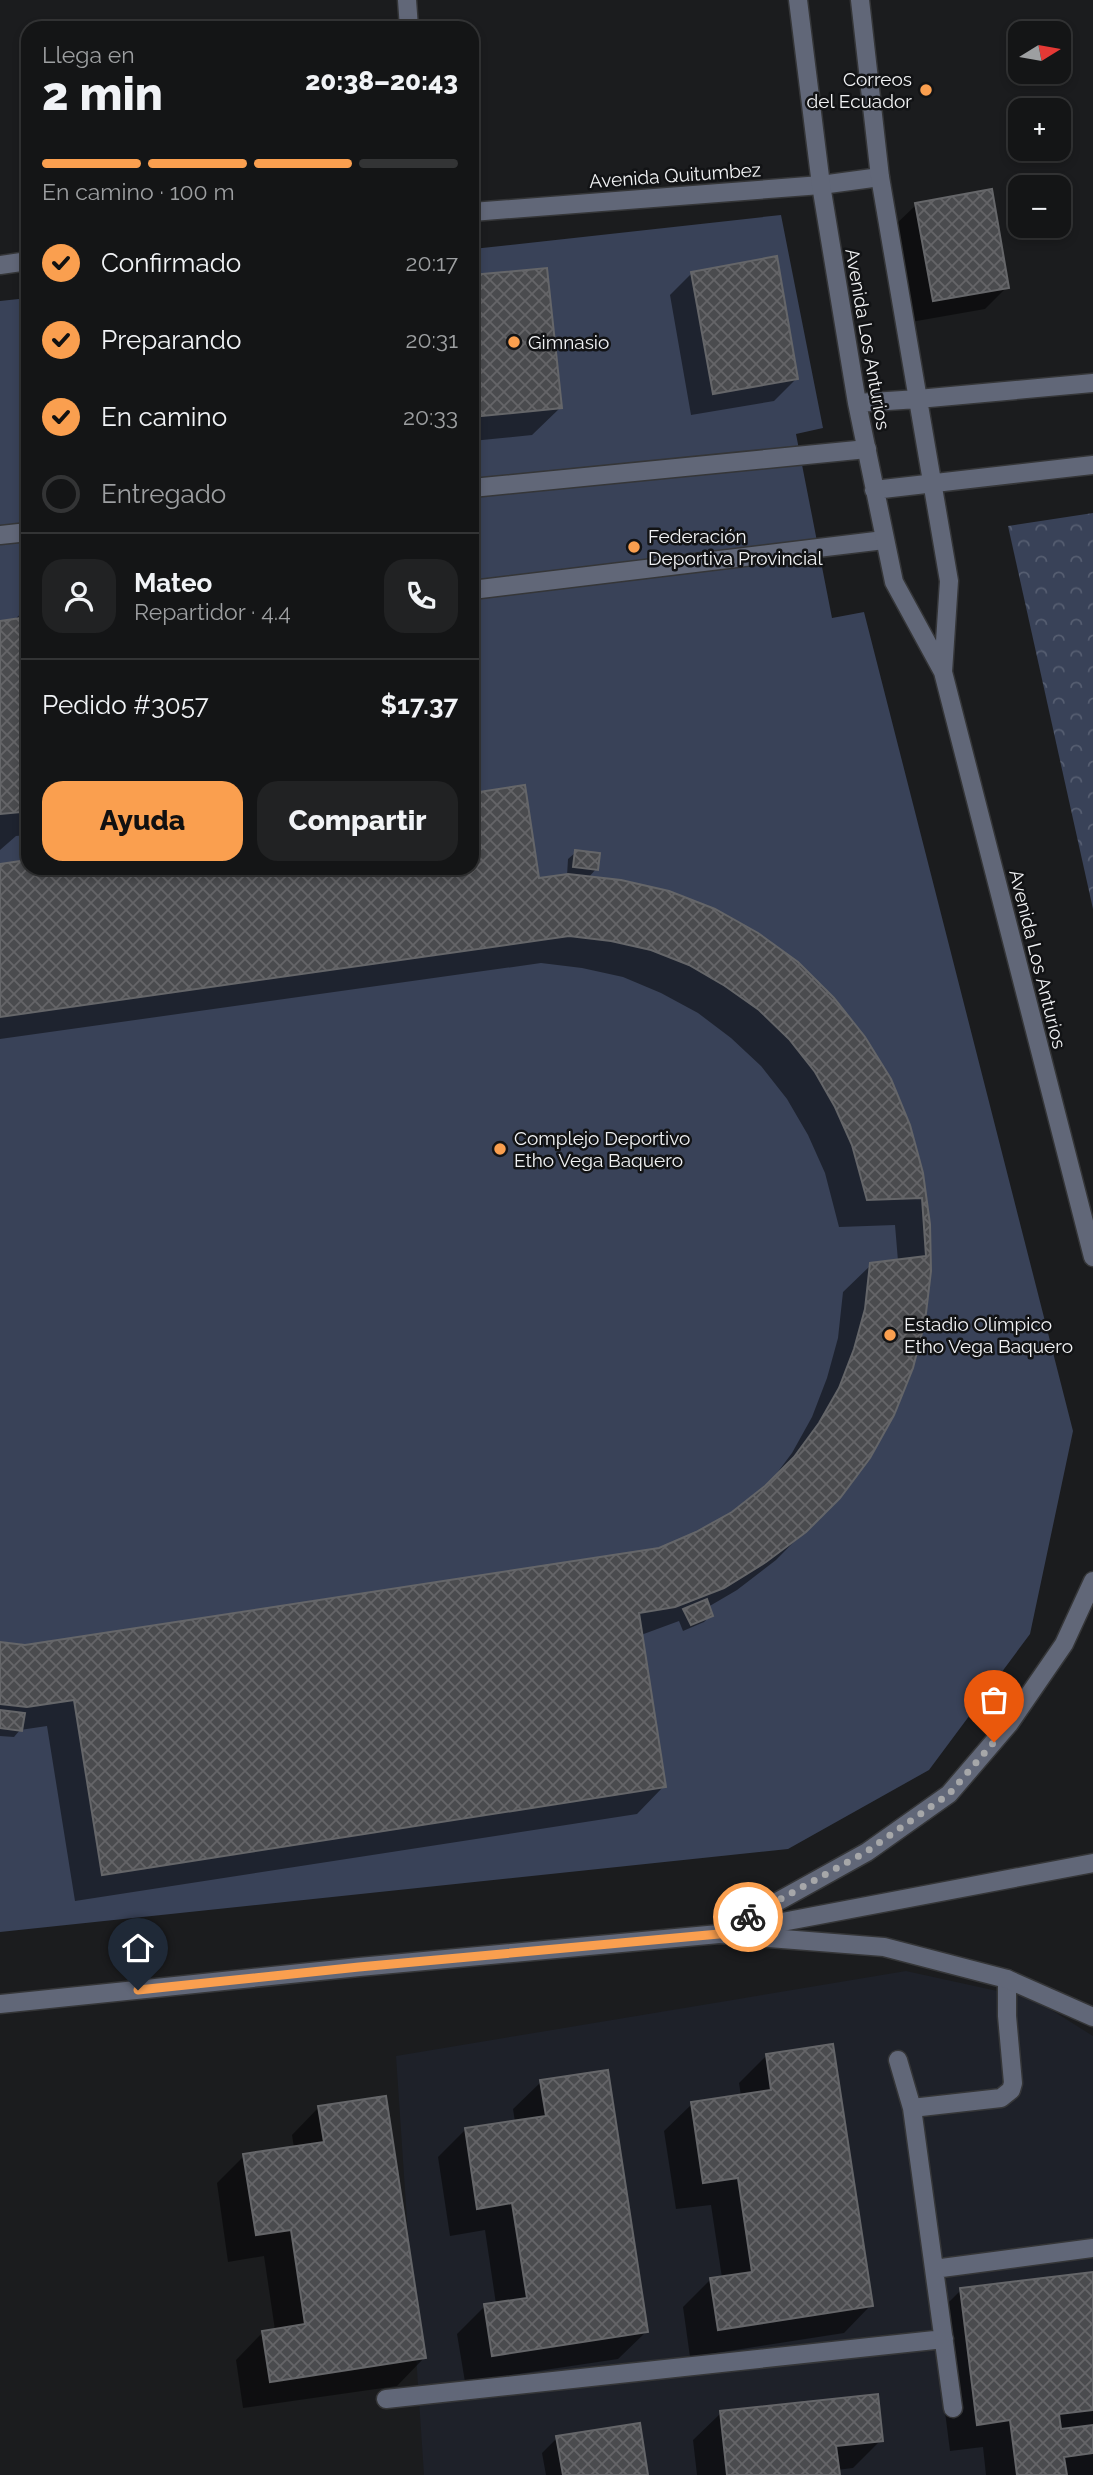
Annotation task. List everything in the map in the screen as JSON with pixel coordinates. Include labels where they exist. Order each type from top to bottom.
[{"type":"street","points":[[407,0],[408,21]]},
{"type":"street","name":"Avenida Los Anturios","points":[[798,0],[821,185],[884,540],[894,582],[943,672],[1093,1256]]},
{"type":"street","name":"Avenida Los Anturios","points":[[860,0],[880,177],[949,581],[943,672]]},
{"type":"street","name":"Avenida Quitumbez","points":[[479,211],[821,185],[880,177]]},
{"type":"street","points":[[0,265],[21,262]]},
{"type":"street","points":[[858,403],[1093,383]]},
{"type":"street","points":[[479,487],[867,450]]},
{"type":"street","points":[[874,489],[1093,465]]},
{"type":"street","points":[[0,535],[21,533]]},
{"type":"street","points":[[479,589],[884,540]]},
{"type":"street","points":[[719,1934],[866,1852],[949,1794],[1009,1724],[1064,1644],[1093,1581]]},
{"type":"street","points":[[0,2004],[373,1965],[719,1934],[1093,1863]]},
{"type":"street","points":[[719,1934],[884,1947],[1007,1979],[1093,2017]]},
{"type":"street","points":[[912,2108],[1002,2098],[1011,2090],[1013,2083],[1007,2016],[1007,1979]]},
{"type":"street","points":[[898,2060],[912,2108],[953,2408]]},
{"type":"street","points":[[934,2269],[1093,2248]]},
{"type":"street","points":[[386,2399],[944,2339]]},
{"type":"shaded area","points":[[906,1971],[1034,1999],[1093,2036],[1093,2475],[424,2475],[396,2056]]},
{"type":"green space","name":"Complejo Deportivo Etho Vega Baquero","points":[[781,215],[823,428],[796,434],[832,618],[864,612],[1073,1431],[1030,1634],[929,1770],[788,1849],[0,1932],[0,301],[21,299],[21,875],[479,875],[479,248]]},
{"type":"green space","points":[[1093,513],[1093,909],[1008,526]]},
{"type":"building","points":[[992,189],[1009,288],[933,301],[915,203]]},
{"type":"building","points":[[777,256],[798,379],[713,394],[691,272]]},
{"type":"building","name":"Gimnasio","points":[[547,268],[562,408],[479,416],[479,274]]},
{"type":"building","points":[[21,618],[21,812],[0,814],[0,621]]},
{"type":"building","name":"Estadio Olímpico Etho Vega Baquero","points":[[525,785],[539,878],[568,874],[621,880],[669,891],[715,909],[758,933],[798,962],[834,998],[865,1037],[891,1079],[910,1125],[923,1173],[930,1224],[931,1271],[925,1321],[913,1368],[894,1415],[870,1458],[840,1498],[806,1532],[766,1562],[724,1588],[675,1607],[639,1613],[666,1787],[102,1875],[74,1700],[27,1707],[0,1704],[0,1642],[25,1645],[659,1548],[732,1512],[765,1486],[794,1457],[819,1423],[839,1388],[865,1309],[870,1263],[926,1256],[922,1198],[867,1200],[852,1145],[835,1107],[815,1072],[789,1039],[759,1010],[725,986],[689,965],[651,950],[611,941],[569,936],[0,1017],[0,864],[21,861],[21,875],[479,875],[479,792]]},
{"type":"building","points":[[575,850],[600,853],[598,870],[573,867]]},
{"type":"building","points":[[707,1599],[713,1616],[691,1625],[683,1609]]},
{"type":"building","points":[[0,1710],[25,1713],[22,1731],[0,1728]]},
{"type":"building","points":[[833,2044],[873,2306],[718,2330],[710,2278],[752,2272],[738,2178],[703,2183],[691,2102],[771,2090],[766,2054]]},
{"type":"building","points":[[608,2070],[648,2332],[492,2356],[484,2304],[527,2298],[512,2203],[477,2209],[465,2128],[546,2116],[540,2080]]},
{"type":"building","points":[[386,2096],[426,2358],[270,2382],[262,2331],[305,2324],[291,2230],[256,2235],[243,2154],[324,2142],[318,2106]]},
{"type":"building","points":[[1093,2272],[1093,2410],[1059,2414],[1061,2429],[1093,2425],[1093,2453],[1064,2457],[1067,2475],[1017,2475],[1010,2420],[977,2425],[960,2288]]},
{"type":"building","points":[[878,2394],[883,2441],[836,2446],[840,2475],[727,2475],[720,2411]]},
{"type":"building","points":[[640,2423],[648,2475],[563,2475],[556,2436]]},
{"type":"way so far","points":[[748,1917],[866,1852],[949,1794],[994,1742]]},
{"type":"place","name":"Correos del Ecuador","points":[[926,90]]},
{"type":"place","name":"Gimnasio","points":[[514,342]]},
{"type":"place","name":"Federación Deportiva Provincial","points":[[634,547]]},
{"type":"place","name":"Complejo Deportivo Etho Vega Baquero","points":[[500,1149]]},
{"type":"place","name":"Estadio Olímpico Etho Vega Baquero","points":[[890,1335]]},
{"type":"route","points":[[138,1990],[719,1934],[748,1917]]}]
